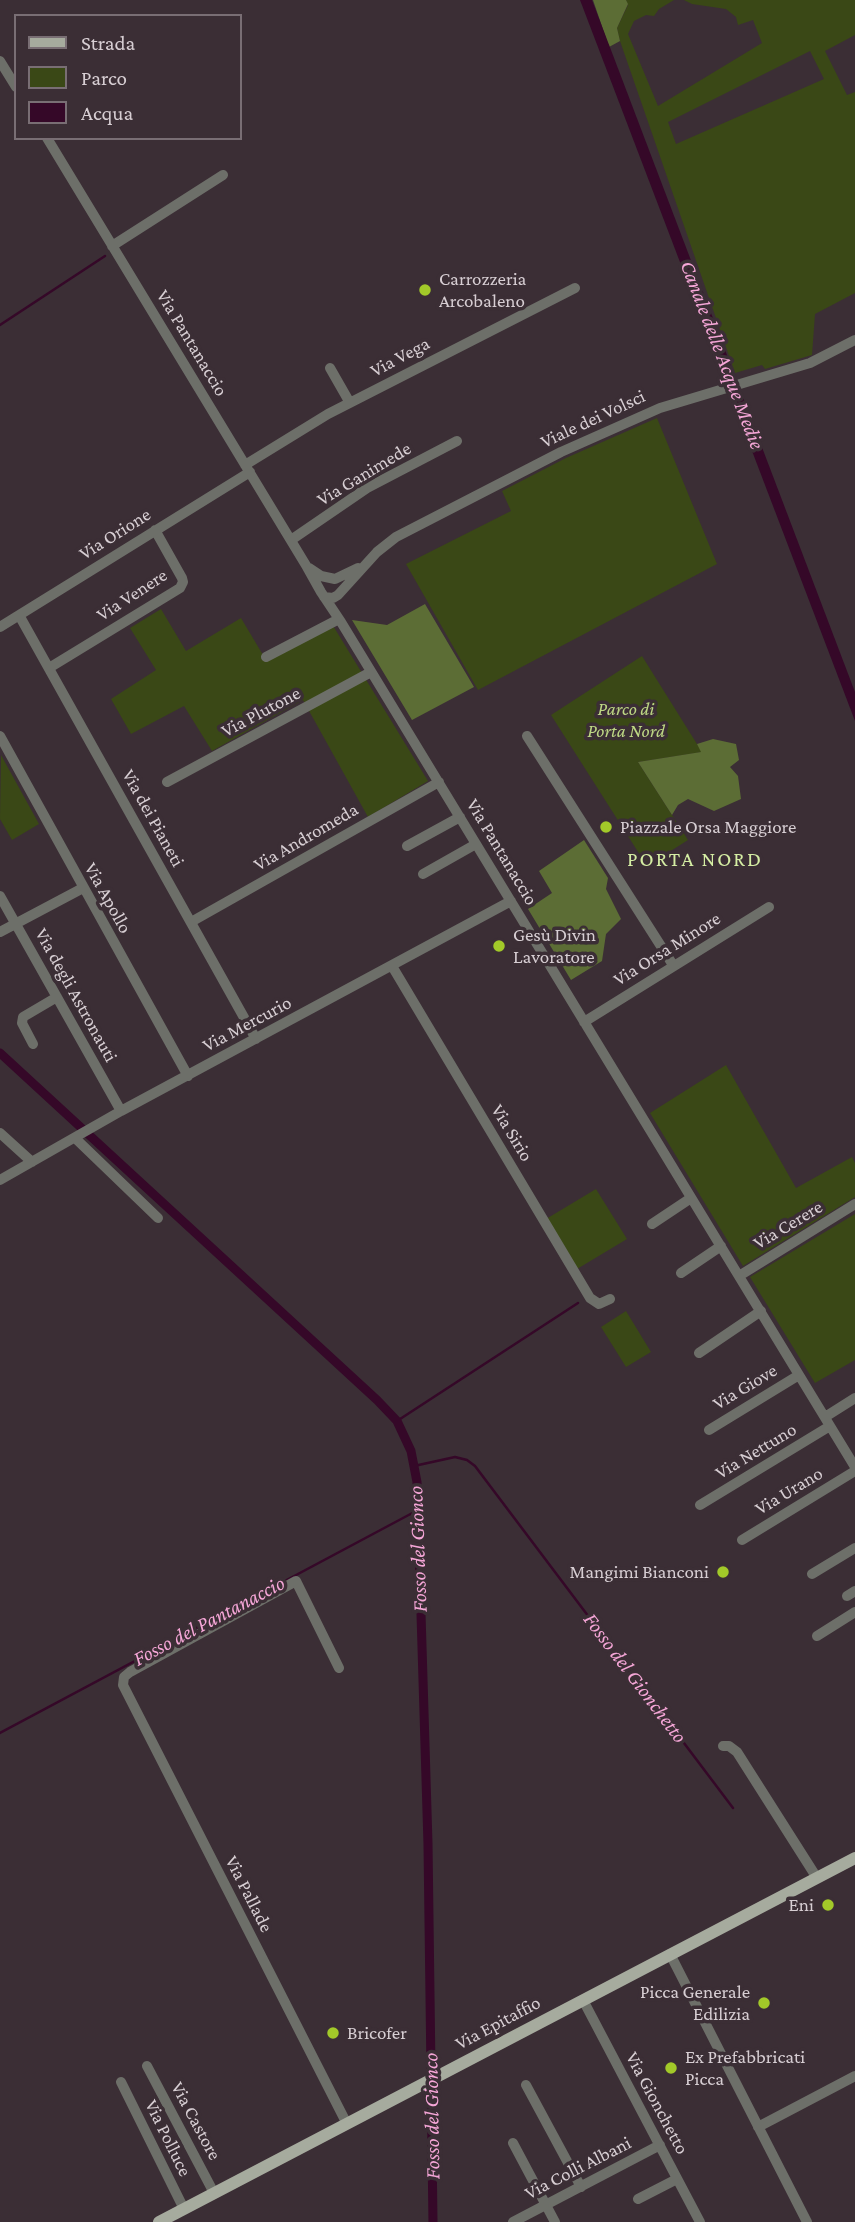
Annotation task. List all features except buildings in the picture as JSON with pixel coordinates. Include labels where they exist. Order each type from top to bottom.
[{"type":"main road","name":"Via Epitaffio","points":[[159,2222],[855,1858]]},
{"type":"street","points":[[0,61],[14,84]]},
{"type":"street","name":"Via Pantanaccio","points":[[48,140],[307,567],[330,594],[340,619],[855,1469]]},
{"type":"street","points":[[112,246],[223,175]]},
{"type":"street","name":"Via Vega","points":[[248,469],[328,414],[575,288]]},
{"type":"street","name":"Viale dei Volsci","points":[[330,594],[358,575],[383,546],[402,533],[561,452],[653,411],[810,363],[855,340]]},
{"type":"street","points":[[330,368],[350,403]]},
{"type":"street","name":"Via Ganimede","points":[[291,540],[367,488],[457,441]]},
{"type":"street","name":"Via Orione","points":[[0,627],[248,469]]},
{"type":"street","name":"Via Venere","points":[[49,668],[180,588],[182,578],[155,530]]},
{"type":"street","name":"Viale dei Volsci","points":[[331,578],[363,566]]},
{"type":"street","points":[[307,567],[331,578],[340,583],[330,594],[321,582],[331,578]]},
{"type":"street","name":"Via dei Pianeti","points":[[19,615],[256,1039]]},
{"type":"street","points":[[266,657],[340,619]]},
{"type":"street","name":"Via Plutone","points":[[167,782],[372,672]]},
{"type":"street","name":"Via Apollo","points":[[0,736],[188,1076]]},
{"type":"street","points":[[527,736],[673,965]]},
{"type":"street","name":"Via Andromeda","points":[[191,922],[439,782]]},
{"type":"street","points":[[407,846],[460,817]]},
{"type":"street","points":[[423,874],[476,844]]},
{"type":"street","points":[[0,932],[83,888]]},
{"type":"street","name":"Via degli Astronauti","points":[[0,896],[121,1111]]},
{"type":"street","name":"Via Mercurio","points":[[0,1180],[121,1111],[511,901]]},
{"type":"street","name":"Via Orsa Minore","points":[[584,1021],[769,906]]},
{"type":"street","name":"Via Sirio","points":[[392,965],[592,1300],[599,1304],[610,1299]]},
{"type":"street","points":[[33,1044],[22,1023],[23,1017],[57,997]]},
{"type":"street","points":[[0,1133],[32,1162]]},
{"type":"street","points":[[78,1137],[158,1219]]},
{"type":"street","points":[[652,1224],[691,1198]]},
{"type":"street","name":"Via Cerere","points":[[739,1276],[855,1204]]},
{"type":"street","points":[[681,1273],[721,1246]]},
{"type":"street","points":[[699,1353],[761,1311]]},
{"type":"street","name":"Via Giove","points":[[709,1430],[799,1375]]},
{"type":"street","points":[[827,1421],[855,1398]]},
{"type":"street","name":"Via Nettuno","points":[[700,1505],[827,1421]]},
{"type":"street","name":"Via Urano","points":[[742,1541],[855,1469]]},
{"type":"street","points":[[812,1574],[855,1548]]},
{"type":"street","name":"Via Pallade","points":[[339,1668],[296,1581],[130,1672],[123,1680],[124,1691],[347,2124]]},
{"type":"street","points":[[817,1636],[855,1612]]},
{"type":"street","points":[[723,1746],[732,1747],[737,1752],[817,1878]]},
{"type":"street","points":[[670,1954],[807,2222]]},
{"type":"street","name":"Via Gionchetto","points":[[583,2000],[700,2222]]},
{"type":"street","name":"Via Castore","points":[[147,2066],[214,2193]]},
{"type":"street","points":[[758,2127],[855,2076]]},
{"type":"street","name":"Via Polluce","points":[[121,2082],[184,2209]]},
{"type":"street","points":[[526,2085],[582,2187]]},
{"type":"street","points":[[513,2143],[555,2222]]},
{"type":"street","name":"Via Colli Albani","points":[[513,2222],[660,2146]]},
{"type":"street","points":[[638,2199],[677,2179]]},
{"type":"green space","points":[[593,0],[626,0],[628,4],[617,28],[620,41],[609,47]]},
{"type":"green space","points":[[626,0],[674,0],[659,9],[654,16],[646,15],[634,21],[628,34],[658,106],[762,43],[753,20],[738,25],[736,17],[726,9],[692,4],[684,0],[855,0],[855,35],[825,51],[847,95],[855,92],[855,293],[815,314],[812,355],[765,369],[762,365],[735,373],[620,41],[617,28],[628,5]],"holes":[[[810,51],[824,79],[676,144],[668,122]]]},
{"type":"green space","points":[[657,418],[717,564],[478,690],[406,564],[511,511],[502,491],[566,458]]},
{"type":"green space","points":[[425,604],[474,687],[412,720],[352,620],[387,625]]},
{"type":"green space","points":[[161,609],[186,651],[241,618],[266,660],[332,624],[428,781],[368,817],[303,700],[212,751],[184,706],[131,734],[111,699],[156,670],[130,628]]},
{"type":"green space","name":"Parco di Porta Nord","points":[[642,656],[702,752],[638,762],[688,840],[647,866],[551,715]]},
{"type":"green space","points":[[713,739],[736,744],[739,760],[730,767],[738,776],[741,799],[714,811],[688,799],[678,805],[672,815],[638,762],[701,752],[697,744]]},
{"type":"green space","points":[[1,755],[39,824],[12,840],[0,819]]},
{"type":"green space","points":[[584,840],[608,878],[606,889],[621,919],[606,934],[602,961],[571,980],[528,909],[552,893],[539,871]]},
{"type":"green space","points":[[726,1065],[796,1188],[852,1157],[855,1163],[855,1197],[743,1266],[650,1113]]},
{"type":"green space","points":[[596,1189],[627,1239],[577,1269],[546,1219]]},
{"type":"green space","points":[[855,1214],[855,1360],[815,1383],[750,1277]]},
{"type":"green space","points":[[626,1311],[651,1352],[626,1367],[601,1327]]},
{"type":"water","name":"Canale delle Acque Medie","points":[[580,0],[592,0],[855,692],[855,721]]},
{"type":"waterway","points":[[0,325],[105,256]]},
{"type":"waterway","name":"Fosso del Gionco","points":[[0,1053],[377,1400],[397,1421],[411,1451],[417,1482],[428,1844],[433,2222]]},
{"type":"waterway","points":[[397,1421],[578,1303]]},
{"type":"waterway","name":"Fosso del Gionchetto","points":[[414,1466],[455,1457],[467,1460],[475,1466],[733,1808]]},
{"type":"waterway","name":"Fosso del Pantanaccio","points":[[0,1733],[418,1510]]},
{"type":"place","name":"Carrozzeria Arcobaleno","points":[[425,290]]},
{"type":"place","name":"Piazzale Orsa Maggiore","points":[[606,827]]},
{"type":"place","name":"Gesù Divin Lavoratore","points":[[499,946]]},
{"type":"place","name":"Mangimi Bianconi","points":[[723,1572]]},
{"type":"place","name":"Eni","points":[[828,1905]]},
{"type":"place","name":"Picca Generale Edilizia","points":[[764,2003]]},
{"type":"place","name":"Bricofer","points":[[333,2033]]},
{"type":"place","name":"Ex Prefabbricati Picca","points":[[671,2068]]},
{"type":"district","name":"PORTA NORD","points":[[695,860]]}]
